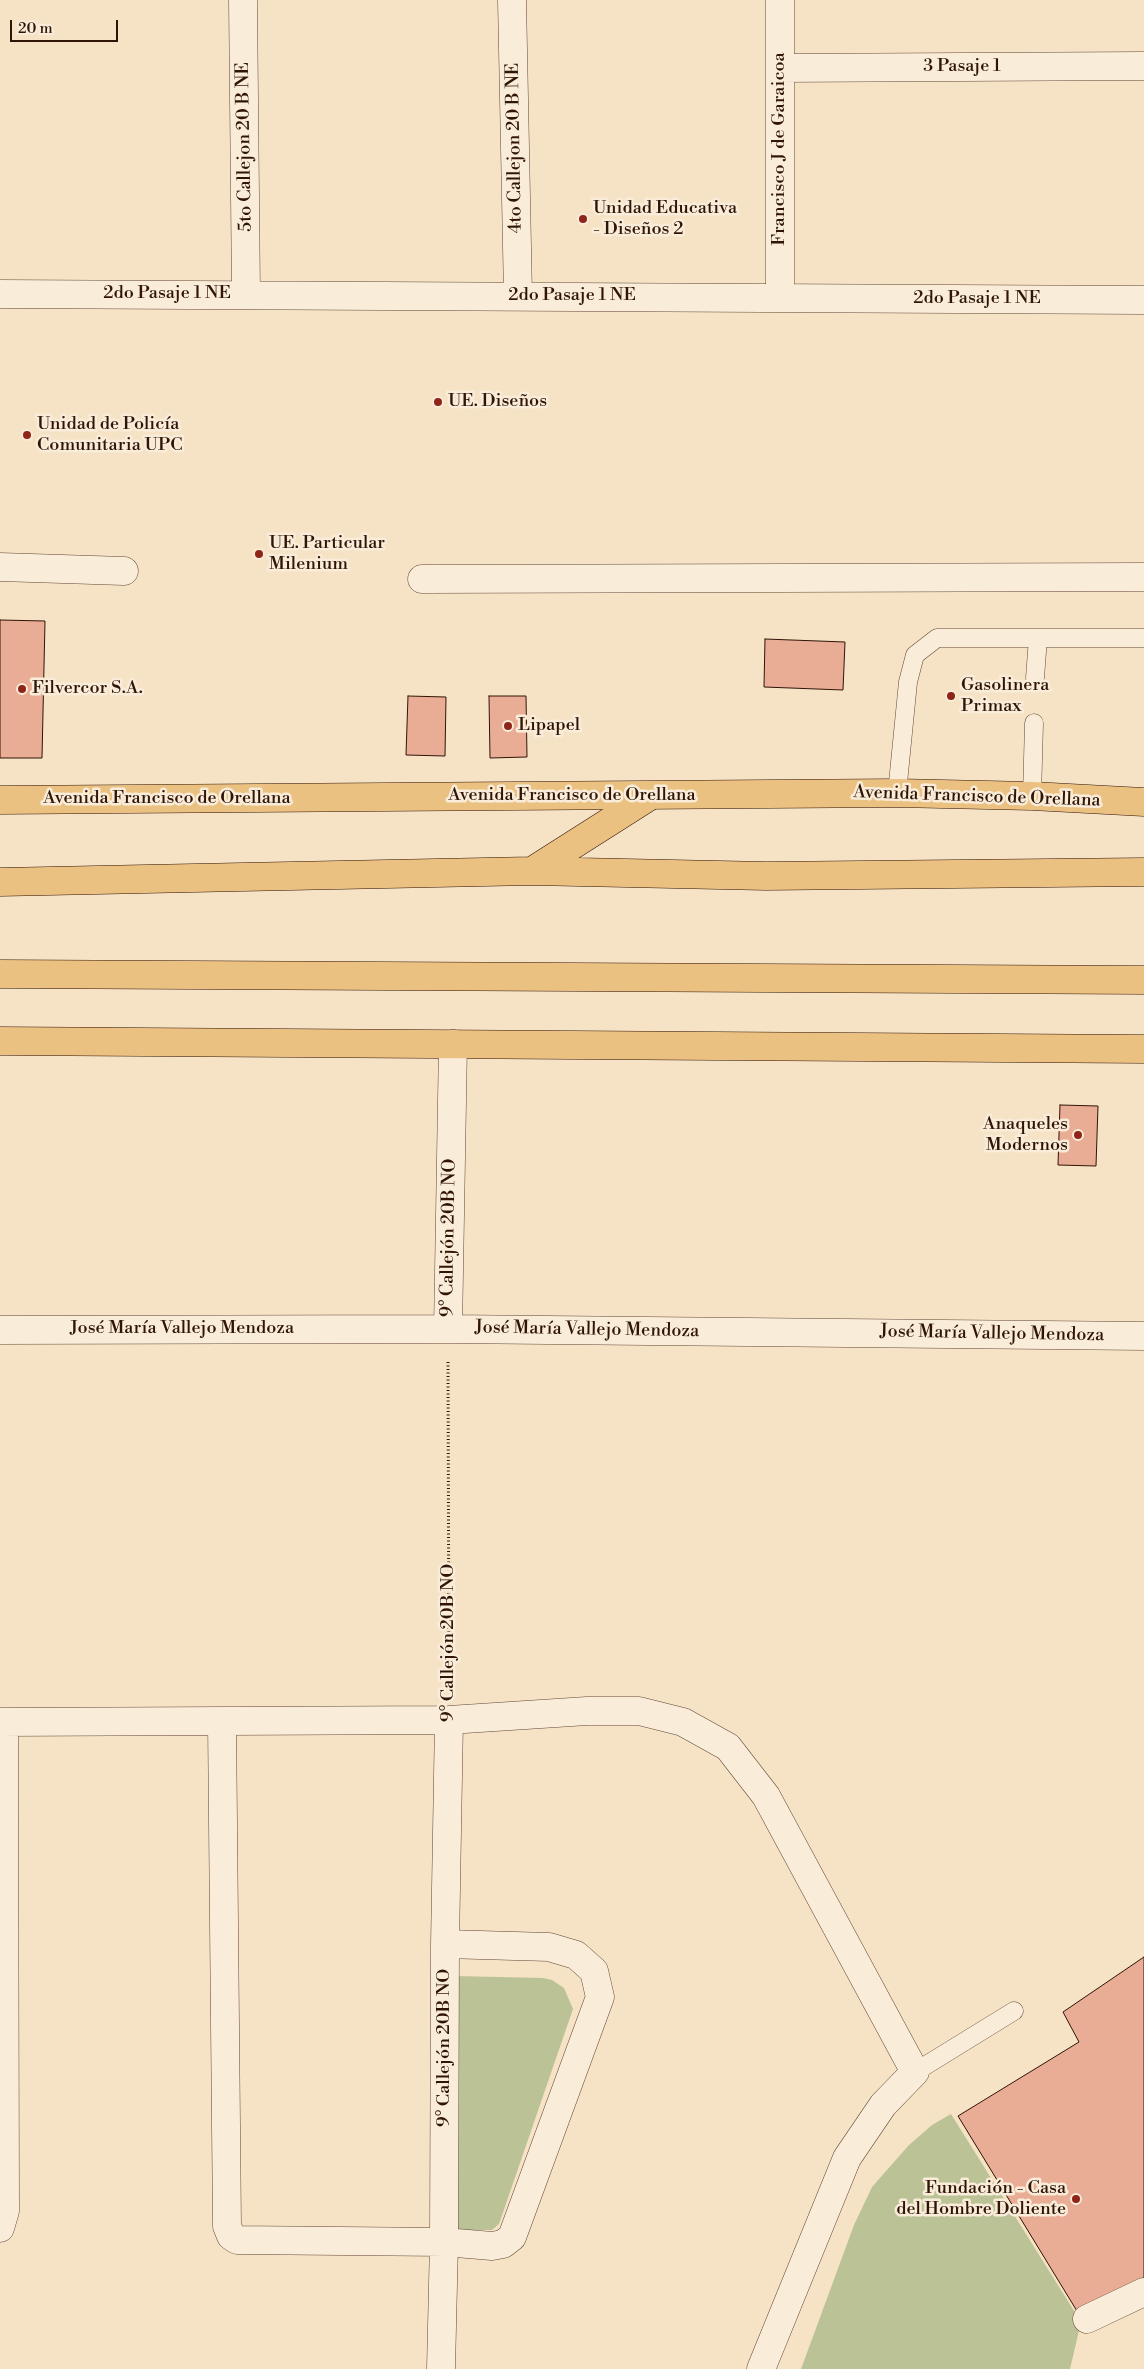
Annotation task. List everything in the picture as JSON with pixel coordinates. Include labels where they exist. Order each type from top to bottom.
[{"type":"main road","name":"Avenida Francisco de Orellana","points":[[0,800],[897,793],[1032,796],[1144,802]]},
{"type":"main road","points":[[532,871],[650,796]]},
{"type":"main road","points":[[0,882],[532,871],[766,876],[1144,872]]},
{"type":"main road","points":[[0,974],[1144,980]]},
{"type":"main road","points":[[0,1041],[1144,1049]]},
{"type":"street","name":"5to Callejon 20 B NE","points":[[243,0],[246,294]]},
{"type":"street","name":"4to Callejon 20 B NE","points":[[512,0],[518,296]]},
{"type":"street","name":"Francisco J de Garaicoa","points":[[780,0],[780,298]]},
{"type":"street","name":"3 Pasaje 1","points":[[780,68],[1144,66]]},
{"type":"street","name":"2do Pasaje 1 NE","points":[[0,294],[1144,300]]},
{"type":"street","points":[[0,567],[124,571]]},
{"type":"street","points":[[422,579],[1144,577]]},
{"type":"street","name":"9° Callejón 20B NO","points":[[448,1329],[453,1044]]},
{"type":"street","name":"José María Vallejo Mendoza","points":[[0,1330],[448,1329],[1144,1336]]},
{"type":"street","points":[[0,2228],[5,2211],[2,1722],[450,1720],[586,1711],[639,1711],[683,1722],[728,1747],[766,1796],[915,2072],[883,2106],[847,2158],[761,2369]]},
{"type":"street","name":"9° Callejón 20B NO","points":[[441,2369],[444,2242],[445,1944],[450,1720]]},
{"type":"street","points":[[222,1722],[227,2226],[231,2236],[237,2240],[444,2242],[492,2246],[503,2244],[512,2237],[600,1997],[594,1971],[576,1955],[549,1947],[445,1944]]},
{"type":"street","points":[[1087,2319],[1144,2292]]},
{"type":"lane","points":[[897,793],[908,682],[915,655],[937,638],[1144,638]]},
{"type":"lane","points":[[1035,678],[1038,638]]},
{"type":"lane","points":[[1032,796],[1034,723]]},
{"type":"lane","points":[[915,2072],[1014,2011]]},
{"type":"path","name":"9° Callejón 20B NO","points":[[448,1329],[450,1720]]},
{"type":"green space","points":[[454,1976],[543,1978],[552,1980],[564,1988],[573,2009],[499,2224],[492,2230],[452,2230]]},
{"type":"green space","points":[[951,2114],[1081,2322],[1070,2369],[801,2369],[854,2225],[872,2187],[909,2145],[932,2125]]},
{"type":"building","name":"Filvercor S.A.","points":[[0,620],[45,621],[42,758],[0,758]]},
{"type":"building","points":[[765,639],[845,642],[843,690],[764,687]]},
{"type":"building","points":[[408,696],[446,697],[445,756],[406,755]]},
{"type":"building","name":"Lipapel","points":[[489,696],[526,696],[527,757],[490,758]]},
{"type":"building","name":"Anaqueles Modernos","points":[[1060,1105],[1098,1106],[1096,1166],[1058,1165]]},
{"type":"building","name":"Fundación - Casa del Hombre Doliente","points":[[1144,1957],[1144,2281],[1080,2316],[958,2116],[1079,2042],[1063,2012]]},
{"type":"place","name":"Unidad Educativa - Diseños 2","points":[[583,219]]},
{"type":"place","name":"UE. Diseños","points":[[438,402]]},
{"type":"place","name":"Unidad de Policía Comunitaria UPC","points":[[27,435]]},
{"type":"place","name":"UE. Particular Milenium","points":[[259,554]]},
{"type":"place","name":"Filvercor S.A.","points":[[22,689]]},
{"type":"place","name":"Gasolinera Primax","points":[[951,696]]},
{"type":"place","name":"Lipapel","points":[[508,726]]},
{"type":"place","name":"Anaqueles Modernos","points":[[1078,1135]]},
{"type":"place","name":"Fundación - Casa del Hombre Doliente","points":[[1076,2199]]}]
